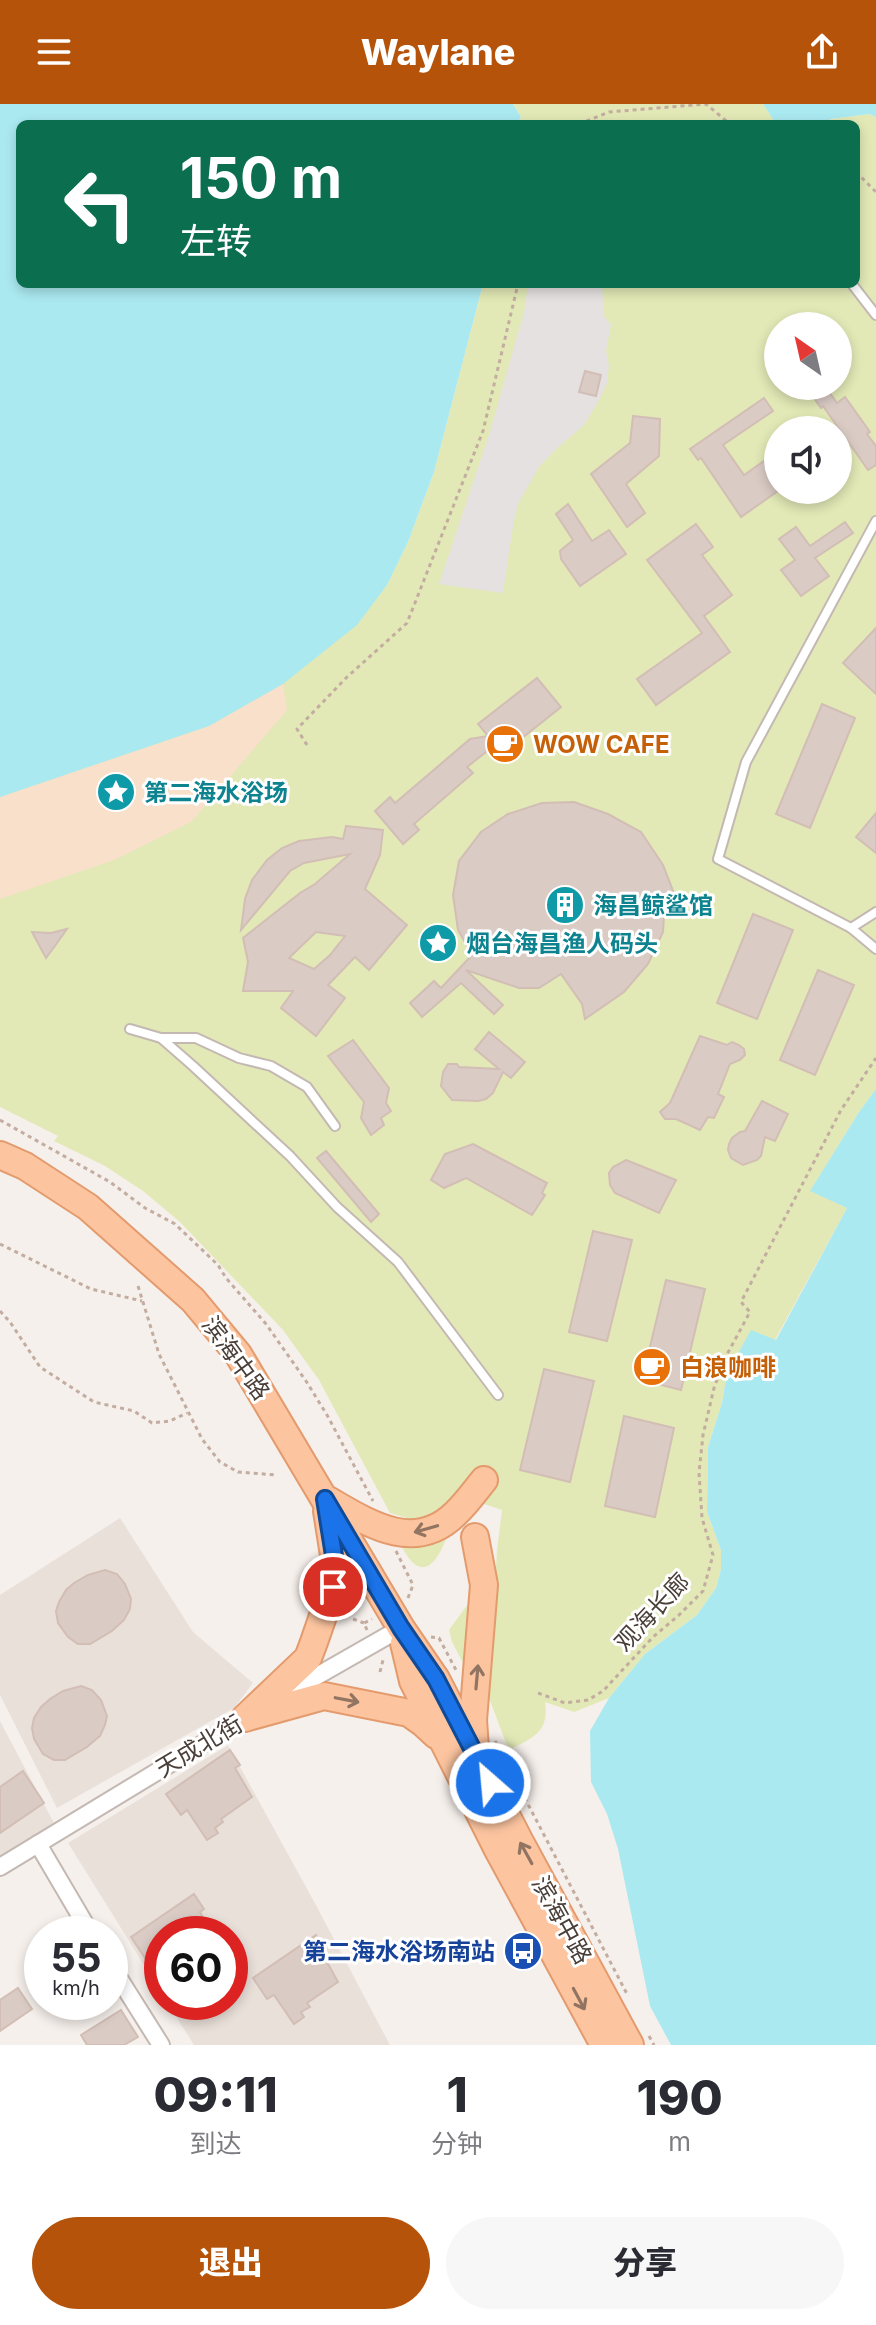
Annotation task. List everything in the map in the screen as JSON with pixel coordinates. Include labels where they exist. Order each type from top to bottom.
[{"type":"main road","name":"滨海中路","points":[[0,1155],[25,1166],[88,1207],[193,1300],[238,1354],[401,1628],[436,1679],[519,1840],[639,2040]]},
{"type":"main road","points":[[325,1499],[386,1531],[418,1533],[451,1518],[484,1480]]},
{"type":"main road","points":[[245,1718],[308,1658],[314,1642],[333,1587],[336,1568],[325,1499]]},
{"type":"main road","points":[[475,1537],[484,1585],[473,1720],[475,1755]]},
{"type":"main road","name":"滨海中路","points":[[401,1628],[413,1681],[497,1848],[604,2045]]},
{"type":"main road","points":[[245,1718],[324,1696],[409,1713],[444,1743]]},
{"type":"street","name":"天成北街","points":[[0,1867],[245,1718],[401,1628]]},
{"type":"street","points":[[38,1844],[80,1916]]},
{"type":"street","points":[[128,1993],[161,2045]]},
{"type":"lane","points":[[855,288],[876,315]]},
{"type":"lane","points":[[876,521],[746,762],[718,859],[851,928],[876,949]]},
{"type":"lane","points":[[851,928],[876,912]]},
{"type":"lane","points":[[130,1029],[161,1038],[196,1038],[239,1058],[271,1066],[307,1087],[335,1126]]},
{"type":"lane","points":[[161,1038],[279,1146],[337,1207],[398,1262],[498,1395]]},
{"type":"path","points":[[589,120],[609,112],[706,104],[725,120]]},
{"type":"path","points":[[860,176],[876,192]]},
{"type":"path","points":[[307,745],[297,729],[346,678],[407,623],[483,431],[517,288]]},
{"type":"path","name":"观海长廊","points":[[538,1693],[565,1703],[588,1700],[603,1691],[653,1637],[703,1591],[713,1555],[702,1518],[699,1473],[703,1435],[725,1358],[750,1312],[741,1302],[841,1110],[876,1058]]},
{"type":"path","points":[[0,1244],[91,1289],[142,1301]]},
{"type":"path","points":[[138,1286],[159,1354],[202,1439],[220,1462],[238,1472],[277,1475]]},
{"type":"path","points":[[0,1311],[40,1367],[94,1402],[134,1411],[152,1423],[170,1421],[188,1412]]},
{"type":"path","points":[[353,1619],[364,1623]]},
{"type":"path","points":[[439,1638],[457,1673]]},
{"type":"path","points":[[380,1672],[383,1660]]},
{"type":"path","points":[[489,1730],[630,2000]]},
{"type":"path","points":[[639,2040],[654,2045]]},
{"type":"shaded area","points":[[527,288],[602,288],[604,316],[611,325],[606,351],[609,365],[607,383],[584,425],[539,467],[518,504],[503,593],[439,584],[490,432],[524,312]]},
{"type":"shaded area","points":[[120,1518],[193,1632],[253,1683],[234,1708],[57,1808],[0,1695],[0,1595]]},
{"type":"shaded area","points":[[0,1721],[54,1823],[0,1855]]},
{"type":"shaded area","points":[[228,1745],[390,2045],[194,2045],[178,2020],[248,2020],[248,1916],[144,1916],[144,1965],[128,1939],[128,1916],[113,1916],[68,1843]]},
{"type":"green space","points":[[513,104],[763,104],[773,120],[519,120],[521,117]]},
{"type":"green space","name":"烟台海昌渔人码头","points":[[869,114],[876,117],[876,1089],[811,1190],[847,1208],[775,1340],[727,1373],[722,1403],[708,1447],[707,1512],[721,1550],[721,1569],[716,1588],[697,1615],[645,1654],[609,1698],[574,1712],[545,1702],[542,1727],[533,1737],[511,1749],[489,1698],[502,1510],[457,1495],[430,1515],[410,1519],[390,1513],[319,1380],[283,1330],[180,1222],[143,1191],[105,1166],[54,1141],[58,1136],[0,1107],[0,797],[387,585],[408,542],[434,472],[482,288],[860,288],[860,120],[829,120]]},
{"type":"green space","points":[[448,1534],[438,1556],[426,1567],[413,1563],[399,1541]]},
{"type":"green space","points":[[476,1593],[469,1674],[449,1630]]},
{"type":"sand","name":"第二海水浴场","points":[[283,684],[287,710],[191,822],[114,860],[0,899],[0,797],[209,726]]},
{"type":"water","points":[[0,104],[513,104],[521,117],[519,120],[16,120],[16,288],[482,288],[434,472],[408,542],[387,585],[357,625],[283,684],[209,726],[0,797]]},
{"type":"water","points":[[763,104],[876,104],[876,117],[869,114],[829,120],[773,120]]},
{"type":"water","points":[[876,1089],[876,2045],[671,2045],[650,2006],[618,1849],[607,1814],[591,1782],[590,1731],[609,1698],[645,1654],[697,1615],[716,1588],[721,1569],[721,1550],[707,1512],[708,1447],[722,1403],[727,1373],[751,1330],[776,1340],[847,1208],[810,1191]]},
{"type":"building","points":[[585,371],[601,375],[596,396],[579,392]]},
{"type":"building","points":[[764,398],[773,411],[723,445],[744,475],[764,461],[764,501],[741,517],[701,458],[698,460],[690,449]]},
{"type":"building","points":[[815,400],[835,400],[837,403],[847,400],[870,432],[867,434],[876,446],[876,465],[868,470],[852,447],[852,416],[830,416],[823,406],[821,408]]},
{"type":"building","points":[[633,416],[660,419],[659,456],[626,484],[645,513],[627,527],[591,474],[630,443]]},
{"type":"building","points":[[568,504],[592,541],[609,530],[626,554],[580,586],[561,559],[560,551],[573,540],[556,514]]},
{"type":"building","points":[[845,522],[853,533],[815,558],[829,576],[801,596],[781,570],[795,560],[779,539],[796,527],[810,546]]},
{"type":"building","points":[[696,524],[713,547],[702,555],[732,595],[704,616],[730,652],[656,705],[637,679],[702,633],[647,560]]},
{"type":"building","points":[[876,628],[876,694],[843,663]]},
{"type":"building","points":[[537,678],[561,707],[502,754],[495,745],[467,767],[473,773],[414,824],[419,830],[403,844],[375,811],[390,797],[395,803],[470,739],[488,736],[478,724]]},
{"type":"building","points":[[822,704],[855,718],[810,828],[776,814]]},
{"type":"building","name":"海昌鲸鲨馆","points":[[574,802],[608,814],[641,832],[663,865],[675,896],[677,917],[664,914],[663,932],[648,964],[624,992],[585,1019],[582,1004],[561,974],[539,988],[519,988],[466,970],[503,1005],[494,1014],[461,983],[422,1017],[410,1003],[434,981],[441,988],[472,955],[458,930],[453,895],[459,861],[481,832],[508,814],[542,803]]},
{"type":"building","points":[[876,813],[876,853],[856,837]]},
{"type":"building","points":[[346,826],[383,830],[380,855],[365,889],[407,925],[369,970],[355,957],[328,985],[345,998],[316,1036],[281,1008],[293,991],[243,991],[248,962],[243,938],[350,854],[304,863],[290,871],[241,930],[245,899],[252,880],[267,860],[282,848],[299,841],[332,837],[343,839]],"holes":[[[316,932],[345,936],[314,969],[289,958]]]},
{"type":"building","points":[[753,914],[793,930],[757,1019],[717,1003]]},
{"type":"building","points":[[67,929],[46,958],[32,932],[51,933]]},
{"type":"building","points":[[818,970],[854,985],[815,1075],[780,1060]]},
{"type":"building","points":[[489,1032],[525,1062],[511,1078],[503,1072],[493,1093],[486,1099],[452,1100],[441,1086],[448,1064],[499,1069],[475,1049]]},
{"type":"building","points":[[700,1036],[727,1045],[732,1042],[744,1049],[745,1055],[730,1064],[718,1094],[724,1097],[714,1118],[708,1117],[700,1130],[676,1119],[665,1119],[660,1112],[670,1103]]},
{"type":"building","points":[[353,1040],[389,1088],[386,1103],[391,1111],[381,1118],[384,1125],[371,1135],[361,1118],[364,1102],[328,1056]]},
{"type":"building","points":[[762,1101],[788,1114],[775,1141],[765,1137],[761,1156],[743,1165],[731,1158],[729,1144],[732,1138],[745,1131]]},
{"type":"building","points":[[473,1144],[547,1183],[542,1193],[545,1195],[532,1215],[466,1178],[444,1188],[431,1180],[445,1154]]},
{"type":"building","points":[[326,1151],[379,1214],[371,1222],[317,1158]]},
{"type":"building","points":[[626,1160],[676,1180],[659,1213],[615,1193],[610,1185],[609,1173]]},
{"type":"building","points":[[593,1231],[632,1240],[607,1341],[569,1332]]},
{"type":"building","points":[[666,1280],[705,1289],[681,1390],[642,1380]]},
{"type":"building","points":[[544,1369],[594,1381],[570,1482],[520,1470]]},
{"type":"building","points":[[624,1416],[674,1428],[655,1517],[605,1506]]},
{"type":"building","points":[[105,1570],[117,1574],[125,1584],[131,1599],[130,1609],[112,1631],[90,1644],[78,1644],[68,1637],[58,1623],[56,1611],[59,1602],[74,1583]]},
{"type":"building","points":[[81,1686],[92,1690],[101,1700],[107,1716],[105,1725],[100,1736],[87,1747],[65,1760],[54,1760],[43,1754],[34,1739],[34,1718],[50,1699]]},
{"type":"building","points":[[230,1750],[240,1765],[235,1768],[252,1797],[221,1819],[223,1822],[215,1828],[218,1833],[207,1840],[187,1810],[181,1815],[166,1794]]},
{"type":"building","points":[[23,1771],[44,1803],[0,1833],[0,1787]]},
{"type":"building","points":[[194,1894],[204,1909],[200,1912],[202,1916],[162,1916]]},
{"type":"building","points":[[144,1928],[144,1956],[131,1937]]},
{"type":"building","points":[[316,1935],[326,1950],[322,1953],[338,1982],[307,2003],[310,2007],[301,2012],[304,2017],[294,2024],[274,1995],[267,1999],[253,1978]]},
{"type":"building","points":[[18,1988],[24,1997],[24,2014],[0,2031],[0,2000]]},
{"type":"building","points":[[105,2020],[127,2020],[138,2037],[124,2045],[87,2045],[81,2035]]},
{"type":"place","name":"WOW CAFE","points":[[505,744]]},
{"type":"place","name":"第二海水浴场","points":[[116,792]]},
{"type":"place","name":"海昌鲸鲨馆","points":[[565,905]]},
{"type":"place","name":"烟台海昌渔人码头","points":[[438,943]]},
{"type":"place","name":"白浪咖啡","points":[[652,1367]]},
{"type":"place","name":"第二海水浴场南站","points":[[523,1951]]},
{"type":"route","points":[[333,1587],[336,1568],[325,1499],[401,1628],[436,1679],[490,1783]]}]
